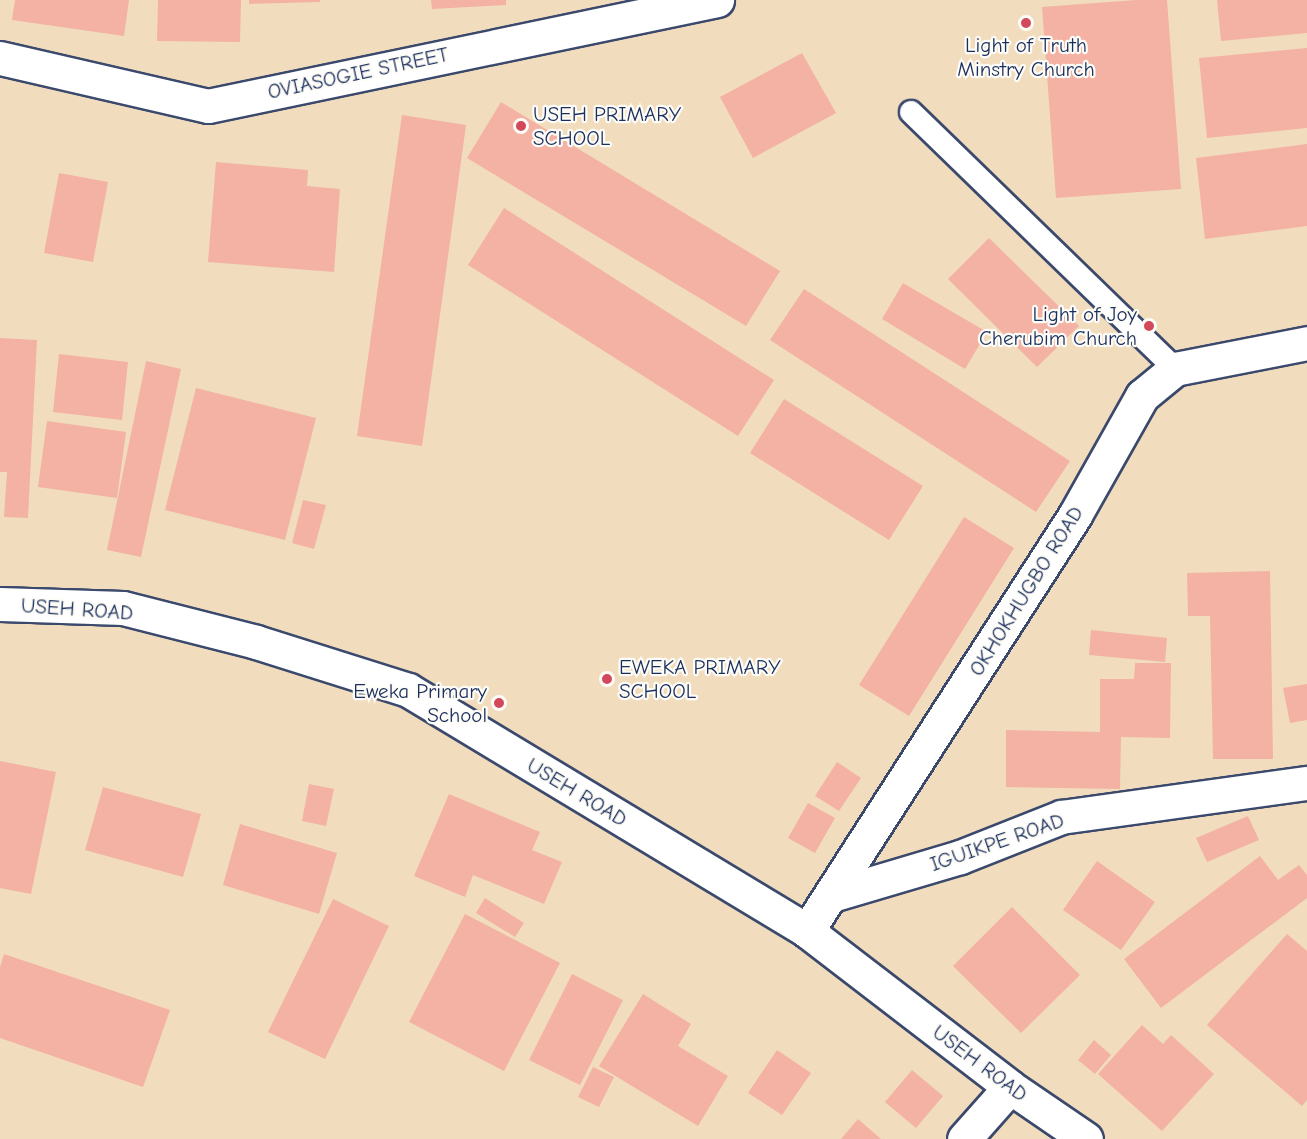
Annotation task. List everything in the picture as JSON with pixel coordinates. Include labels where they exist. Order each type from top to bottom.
[{"type":"street","name":"OVIASOGIE STREET","points":[[0,58],[208,106],[717,0]]},
{"type":"street","name":"OKHOKHUGBO ROAD","points":[[807,931],[1075,515],[1142,396],[1175,369],[1307,343]]},
{"type":"street","name":"USEH ROAD","points":[[0,604],[123,608],[256,642],[408,690],[807,931],[1010,1087],[1086,1139]]},
{"type":"street","name":"IGUIKPE ROAD","points":[[832,895],[960,857],[1061,817],[1307,783]]},
{"type":"street","points":[[964,1139],[1010,1087]]},
{"type":"lane","points":[[911,112],[1175,369]]},
{"type":"building","points":[[15,0],[129,0],[124,36],[12,20]]},
{"type":"building","points":[[158,0],[241,0],[240,42],[157,41]]},
{"type":"building","points":[[249,0],[320,0],[320,2],[249,4]]},
{"type":"building","points":[[431,0],[506,0],[506,5],[432,9]]},
{"type":"building","points":[[1167,0],[1181,189],[1056,198],[1042,7]]},
{"type":"building","points":[[1217,0],[1307,0],[1307,33],[1221,41]]},
{"type":"building","points":[[1307,48],[1307,128],[1207,138],[1199,58]]},
{"type":"building","points":[[802,53],[836,113],[753,158],[720,97]]},
{"type":"building","points":[[501,102],[780,271],[746,326],[467,158]]},
{"type":"building","points":[[402,115],[466,125],[422,446],[357,436]]},
{"type":"building","points":[[1307,144],[1307,226],[1205,239],[1196,158]]},
{"type":"building","points":[[216,162],[308,170],[307,186],[340,189],[334,272],[208,262]]},
{"type":"building","points":[[59,173],[108,182],[93,262],[44,253]]},
{"type":"building","points":[[504,208],[774,380],[738,436],[468,265]]},
{"type":"building","points":[[989,238],[1079,326],[1037,367],[948,279]]},
{"type":"building","points":[[903,283],[987,332],[965,369],[882,319]]},
{"type":"building","points":[[804,289],[1070,461],[1036,512],[770,340]]},
{"type":"building","points":[[0,338],[37,340],[28,518],[4,517],[7,472],[0,472]]},
{"type":"building","points":[[59,354],[128,362],[122,420],[53,412]]},
{"type":"building","points":[[146,361],[181,369],[141,557],[107,550]]},
{"type":"building","points":[[196,388],[316,418],[285,540],[165,510]]},
{"type":"building","points":[[784,399],[923,486],[889,540],[750,453]]},
{"type":"building","points":[[47,421],[126,432],[117,498],[38,487]]},
{"type":"building","points":[[303,500],[326,505],[314,549],[292,543]]},
{"type":"building","points":[[964,517],[1014,548],[909,716],[859,685]]},
{"type":"building","points":[[1270,571],[1273,759],[1213,759],[1210,616],[1188,616],[1187,573]]},
{"type":"building","points":[[1091,630],[1167,638],[1165,662],[1089,655]]},
{"type":"building","points":[[1135,663],[1171,663],[1170,738],[1121,737],[1120,789],[1006,787],[1006,730],[1100,732],[1100,679],[1134,679]]},
{"type":"building","points":[[1307,684],[1307,720],[1290,723],[1283,688]]},
{"type":"building","points":[[0,761],[56,772],[31,894],[0,888]]},
{"type":"building","points":[[837,762],[861,778],[839,811],[815,796]]},
{"type":"building","points":[[309,784],[334,789],[326,826],[302,821]]},
{"type":"building","points":[[103,787],[201,814],[183,877],[85,850]]},
{"type":"building","points":[[449,794],[540,832],[532,850],[562,862],[544,904],[473,875],[465,897],[414,876]]},
{"type":"building","points":[[808,803],[835,818],[815,853],[788,838]]},
{"type":"building","points":[[1248,816],[1259,840],[1207,862],[1196,838]]},
{"type":"building","points":[[240,824],[337,853],[319,914],[223,885]]},
{"type":"building","points":[[1260,856],[1278,880],[1299,865],[1307,875],[1307,898],[1161,1008],[1124,959]]},
{"type":"building","points":[[1097,861],[1155,902],[1121,950],[1063,910]]},
{"type":"building","points":[[485,898],[524,923],[515,937],[476,913]]},
{"type":"building","points":[[333,899],[389,926],[325,1059],[268,1032]]},
{"type":"building","points":[[1012,907],[1080,975],[1021,1033],[953,966]]},
{"type":"building","points":[[465,914],[560,963],[504,1071],[409,1022]]},
{"type":"building","points":[[1287,934],[1307,951],[1307,1100],[1302,1106],[1207,1025]]},
{"type":"building","points":[[4,954],[170,1010],[143,1087],[0,1038],[0,967]]},
{"type":"building","points":[[572,974],[623,1000],[580,1085],[529,1060]]},
{"type":"building","points":[[643,994],[691,1024],[678,1046],[728,1076],[698,1126],[599,1066]]},
{"type":"building","points":[[1142,1025],[1163,1044],[1171,1035],[1214,1074],[1162,1131],[1098,1074]]},
{"type":"building","points":[[1094,1040],[1111,1055],[1095,1074],[1078,1060]]},
{"type":"building","points":[[777,1050],[811,1073],[782,1115],[748,1093]]},
{"type":"building","points":[[593,1067],[614,1077],[599,1107],[578,1097]]},
{"type":"building","points":[[912,1070],[943,1096],[916,1128],[885,1102]]},
{"type":"building","points":[[858,1119],[881,1139],[841,1139]]},
{"type":"place","name":"Light of Truth Minstry Church","points":[[1026,23]]},
{"type":"place","name":"USEH PRIMARY SCHOOL","points":[[521,126]]},
{"type":"place","name":"Light of Joy Cherubim Church","points":[[1149,326]]},
{"type":"place","name":"EWEKA PRIMARY SCHOOL","points":[[607,679]]},
{"type":"place","name":"Eweka Primary School","points":[[499,703]]}]
